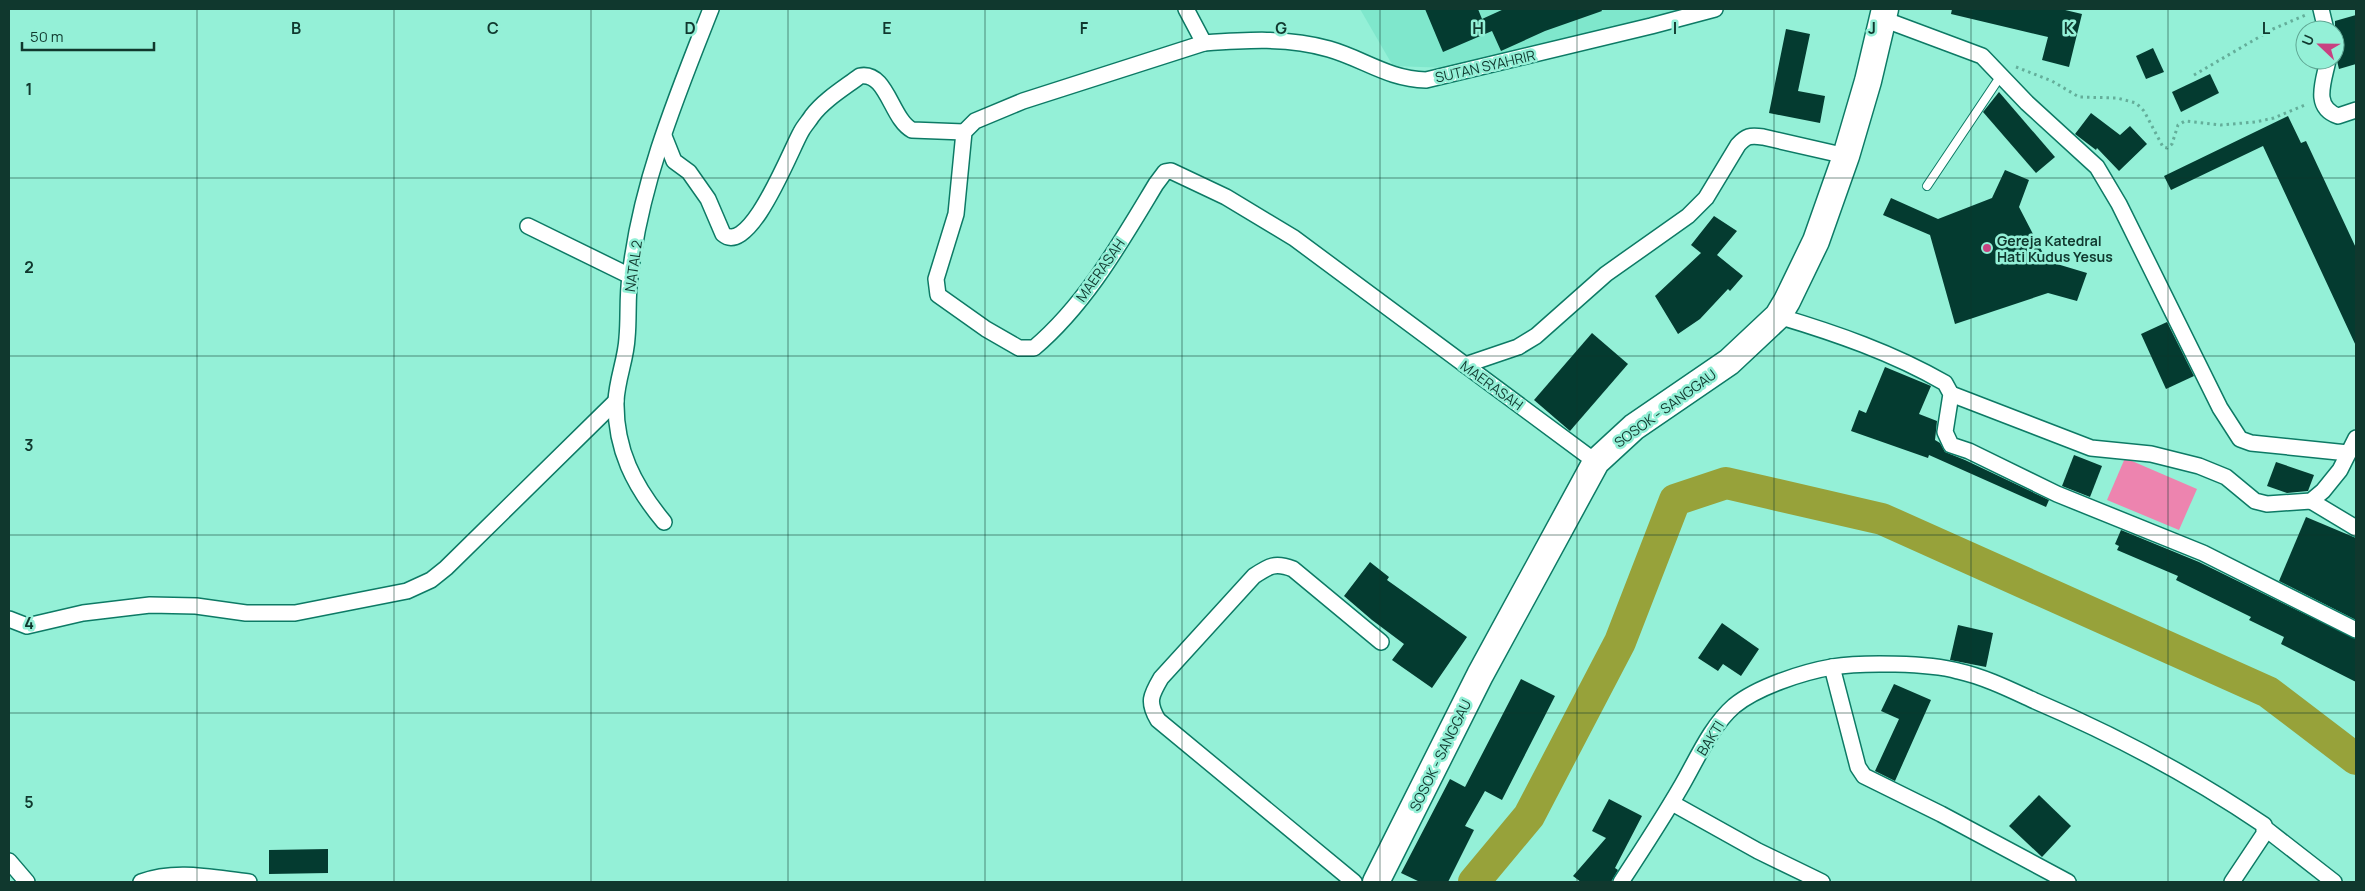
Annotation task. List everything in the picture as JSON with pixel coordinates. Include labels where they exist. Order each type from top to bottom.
[{"type":"highway","name":"SOSOK - SANGGAU","points":[[1376,882],[1484,666],[1596,462],[1634,427],[1729,362],[1778,316],[1800,277],[1816,241],[1846,156],[1884,14]]},
{"type":"street","name":"NATAL 2","points":[[664,522],[640,491],[626,459],[616,401],[626,353],[630,276],[645,202],[664,136],[711,9]]},
{"type":"street","points":[[664,136],[674,161],[689,172],[708,198],[723,234],[728,238],[734,238],[751,226],[761,211],[801,132],[814,114],[860,76],[867,75],[874,78],[906,127],[912,130],[964,132],[975,121],[1023,101],[1204,43],[1186,9]]},
{"type":"street","name":"SUTAN SYAHRIR","points":[[1204,43],[1250,40],[1297,42],[1332,50],[1392,75],[1411,80],[1426,80],[1715,9]]},
{"type":"street","points":[[1884,14],[1982,56],[2000,77],[2097,167],[2110,187],[2170,302],[2220,408],[2240,439],[2251,443],[2348,453]]},
{"type":"street","points":[[2326,70],[2321,97],[2322,106],[2329,113],[2338,116],[2356,110]]},
{"type":"street","name":"MAERASAH","points":[[964,132],[956,214],[936,279],[938,295],[986,329],[1020,348],[1034,348],[1071,311],[1103,269],[1156,184],[1165,172],[1171,171],[1226,197],[1294,238],[1596,462]]},
{"type":"street","points":[[1465,365],[1518,347],[1536,336],[1606,274],[1688,216],[1706,198],[1744,138],[1750,135],[1762,137],[1846,156]]},
{"type":"street","points":[[528,226],[630,276]]},
{"type":"street","points":[[1778,316],[1849,339],[1930,374],[1945,383],[1951,394],[1945,432],[1951,446],[1969,451],[2057,494],[2203,553],[2356,630]]},
{"type":"street","points":[[1951,394],[2092,448],[2152,454],[2199,466],[2226,477],[2255,501],[2267,504],[2311,501],[2356,528]]},
{"type":"street","points":[[9,618],[15,623],[27,626],[84,613],[150,605],[196,606],[246,613],[296,613],[392,595],[418,587],[446,568],[616,401]]},
{"type":"street","points":[[2311,501],[2323,491],[2340,470],[2356,438]]},
{"type":"street","points":[[1354,882],[1158,720],[1151,708],[1152,694],[1161,678],[1254,576],[1268,567],[1281,564],[1293,569],[1382,642]]},
{"type":"street","name":"BAKTI","points":[[1622,882],[1672,803],[1715,729],[1735,706],[1756,693],[1795,678],[1832,667],[1856,665],[1935,667],[1958,671],[2000,685],[2068,715],[2195,781],[2264,825],[2266,829],[2334,882]]},
{"type":"street","points":[[1832,667],[1858,767],[1864,776],[1941,814],[2068,882]]},
{"type":"street","points":[[1672,803],[1758,851],[1822,882]]},
{"type":"street","points":[[2232,882],[2266,829]]},
{"type":"street","points":[[9,861],[27,882]]},
{"type":"street","points":[[141,882],[157,876],[178,874],[249,882]]},
{"type":"lane","points":[[1927,186],[2000,77]]},
{"type":"path","points":[[2194,75],[2273,29],[2317,11]]},
{"type":"path","points":[[1982,56],[2041,76],[2079,97],[2117,98],[2136,103],[2144,111],[2158,141],[2163,147],[2167,148],[2172,144],[2178,125],[2185,121],[2221,125],[2255,122],[2274,118],[2321,97]]},
{"type":"shaded area","points":[[1360,9],[1688,9],[1449,68],[1393,66]]},
{"type":"shaded area","points":[[2125,458],[2197,489],[2179,530],[2107,500]]},
{"type":"building","points":[[1425,9],[1478,9],[1482,19],[1504,9],[1601,9],[1602,11],[1545,31],[1501,51],[1492,31],[1443,52]]},
{"type":"building","points":[[1952,9],[2061,9],[2082,14],[2069,67],[2042,60],[2048,37],[1951,14]]},
{"type":"building","points":[[2356,15],[2356,64],[2345,67],[2345,20],[2338,20]]},
{"type":"building","points":[[1786,29],[1810,34],[1798,91],[1825,96],[1820,123],[1769,113]]},
{"type":"building","points":[[2153,48],[2164,72],[2146,79],[2136,56]]},
{"type":"building","points":[[2210,74],[2219,93],[2181,112],[2172,92]]},
{"type":"building","points":[[1999,92],[2055,157],[2036,173],[1983,112]]},
{"type":"building","points":[[2091,113],[2120,135],[2130,126],[2147,144],[2119,171],[2097,148],[2096,150],[2075,134]]},
{"type":"building","points":[[2288,116],[2301,143],[2306,141],[2356,248],[2356,346],[2263,146],[2171,190],[2164,176]]},
{"type":"building","name":"Gereja Katedral Hati Kudus Yesus","points":[[2005,170],[2029,180],[2019,207],[2047,261],[2087,273],[2077,301],[2048,293],[1955,324],[1930,235],[1883,215],[1891,198],[1938,219],[1992,198]]},
{"type":"building","points":[[1714,216],[1737,231],[1717,255],[1743,276],[1700,319],[1678,334],[1655,296],[1701,253],[1691,245]]},
{"type":"building","points":[[2167,322],[2194,376],[2166,389],[2141,334]]},
{"type":"building","points":[[1592,333],[1628,364],[1570,431],[1534,400]]},
{"type":"building","points":[[1885,367],[1931,386],[1919,414],[1937,421],[1935,440],[1940,443],[1945,452],[2049,500],[2046,507],[1929,455],[1928,458],[1851,431],[1859,410],[1866,413]]},
{"type":"building","points":[[2074,455],[2102,466],[2090,497],[2062,486]]},
{"type":"building","points":[[2276,462],[2314,475],[2308,491],[2287,493],[2267,486]]},
{"type":"building","points":[[2306,517],[2356,538],[2356,620],[2279,581]]},
{"type":"building","points":[[2121,530],[2199,562],[2356,639],[2356,682],[2281,644],[2284,637],[2249,620],[2251,617],[2176,580],[2178,576],[2117,550],[2119,546],[2115,544]]},
{"type":"building","points":[[1370,562],[1389,577],[1387,580],[1467,637],[1432,688],[1392,660],[1404,644],[1344,596]]},
{"type":"building","points":[[1722,623],[1759,649],[1741,676],[1723,664],[1718,671],[1698,658]]},
{"type":"building","points":[[1958,625],[1993,633],[1986,667],[1950,660]]},
{"type":"building","points":[[1521,679],[1555,696],[1502,800],[1485,791],[1465,826],[1474,830],[1448,882],[1420,882],[1401,873],[1450,779],[1465,787]]},
{"type":"building","points":[[1894,684],[1931,700],[1895,781],[1875,771],[1899,719],[1881,711]]},
{"type":"building","points":[[2039,795],[2071,826],[2042,857],[2009,826]]},
{"type":"building","points":[[1609,799],[1642,816],[1615,868],[1618,870],[1611,882],[1581,882],[1573,876],[1606,838],[1592,831]]},
{"type":"building","points":[[328,849],[328,873],[269,874],[269,850]]},
{"type":"waterway","points":[[1474,882],[1529,816],[1620,642],[1675,500],[1726,483],[1882,519],[2268,692],[2356,759]]},
{"type":"place","name":"Gereja Katedral Hati Kudus Yesus","points":[[1987,248]]}]
